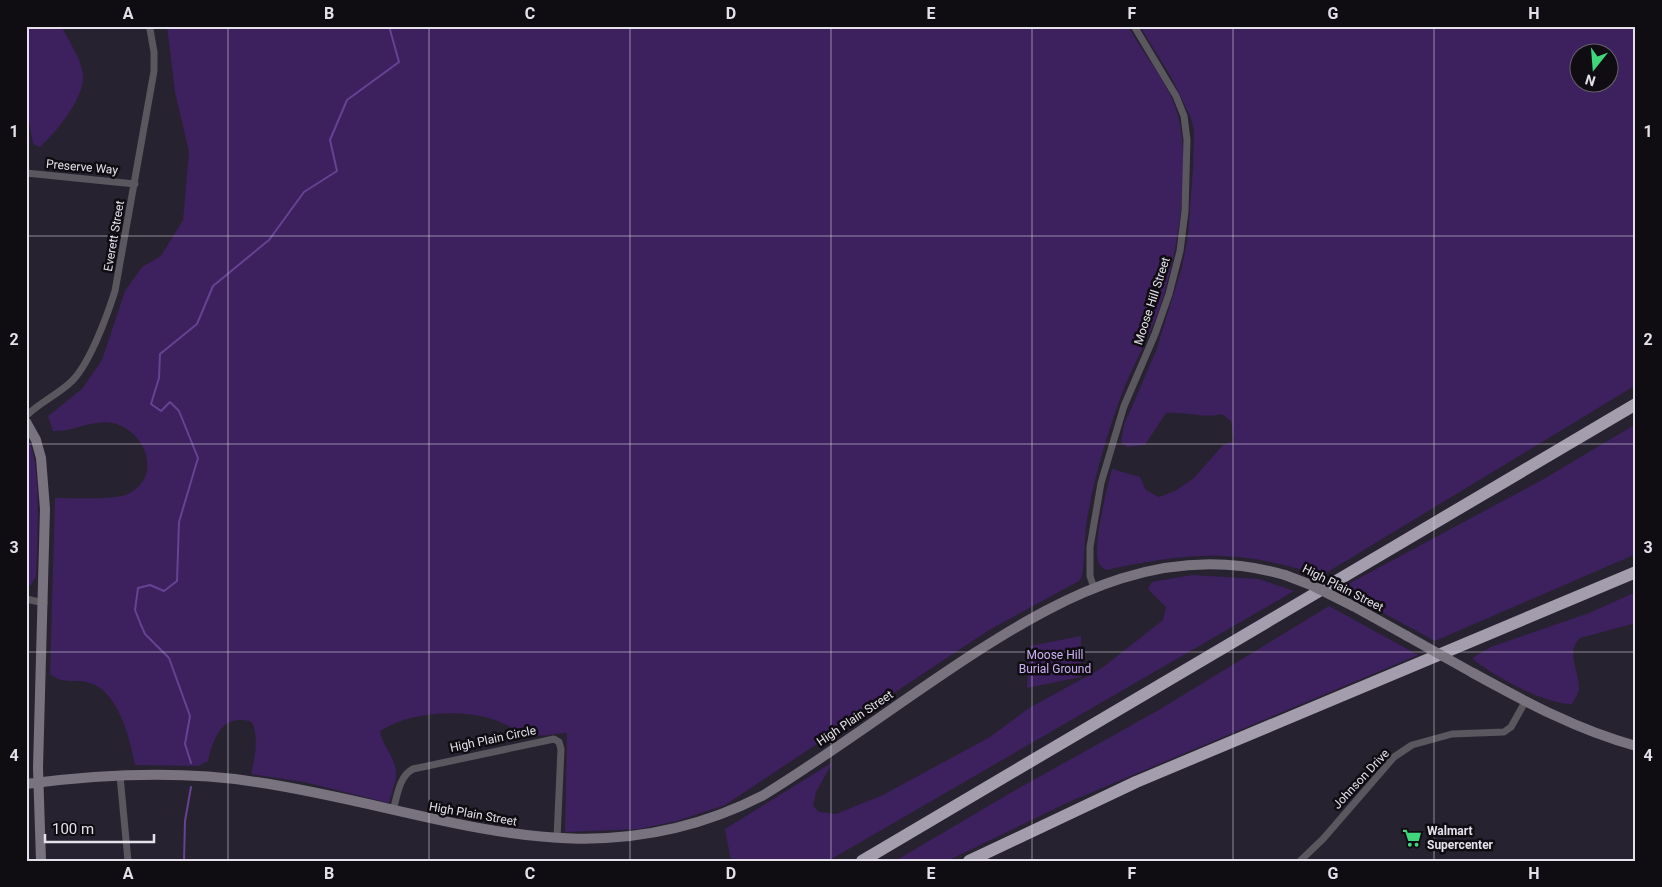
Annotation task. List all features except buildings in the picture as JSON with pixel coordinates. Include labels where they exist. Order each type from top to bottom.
[{"type":"highway","points":[[862,861],[1636,404]]},
{"type":"highway","points":[[969,861],[1067,812],[1153,774],[1636,572]]},
{"type":"main road","points":[[26,422],[36,440],[44,474],[44,603],[38,782],[41,861]]},
{"type":"main road","name":"High Plain Street","points":[[26,784],[120,776],[180,774],[230,778],[307,790],[477,829],[558,838],[613,837],[670,830],[705,821],[745,804],[776,787],[1012,629],[1060,602],[1135,574],[1184,565],[1244,566],[1285,575],[1311,585],[1353,606],[1525,702],[1576,726],[1636,746]]},
{"type":"street","name":"Moose Hill Street","points":[[1094,588],[1090,576],[1090,547],[1101,483],[1124,406],[1156,334],[1169,294],[1180,251],[1185,211],[1187,140],[1184,116],[1176,96],[1134,26]]},
{"type":"street","name":"Everett Street","points":[[26,416],[41,402],[72,381],[85,362],[106,320],[116,291],[154,71],[154,52],[150,29]]},
{"type":"street","name":"Preserve Way","points":[[26,173],[135,184]]},
{"type":"street","points":[[26,599],[44,603]]},
{"type":"street","name":"Johnson Drive","points":[[1300,861],[1323,839],[1394,757],[1412,745],[1452,734],[1504,732],[1512,727],[1525,702]]},
{"type":"street","name":"High Plain Circle","points":[[393,811],[402,781],[408,772],[413,769],[554,739],[559,742],[562,748],[558,838]]},
{"type":"street","points":[[120,776],[128,861]]},
{"type":"green space","points":[[26,26],[61,26],[78,57],[83,76],[79,95],[68,115],[40,147],[33,144],[26,103]]},
{"type":"green space","points":[[167,26],[1128,26],[1164,83],[1175,106],[1182,141],[1183,191],[1176,243],[1165,291],[1153,325],[1120,397],[1099,464],[1087,520],[1083,569],[1079,581],[989,630],[725,805],[677,821],[639,829],[565,832],[567,733],[533,735],[476,715],[448,713],[418,716],[391,725],[380,731],[396,772],[389,803],[304,782],[251,774],[256,741],[254,728],[252,722],[242,720],[226,724],[221,729],[213,744],[208,761],[198,766],[135,765],[122,718],[109,696],[100,688],[90,683],[65,681],[50,674],[55,498],[104,498],[128,494],[139,486],[145,477],[146,455],[134,435],[125,428],[113,423],[90,424],[68,430],[53,431],[48,416],[82,389],[102,360],[125,291],[142,267],[161,256],[183,220],[189,152],[175,92]]},
{"type":"green space","points":[[1140,26],[1636,26],[1636,385],[1321,576],[1264,561],[1214,556],[1163,559],[1106,570],[1100,565],[1097,558],[1097,546],[1098,533],[1112,469],[1140,477],[1146,490],[1159,497],[1175,491],[1194,478],[1223,445],[1234,441],[1231,421],[1222,414],[1209,416],[1166,413],[1145,445],[1127,447],[1121,442],[1124,425],[1156,351],[1182,267],[1188,236],[1193,168],[1194,131],[1191,118],[1171,77]]},
{"type":"green space","points":[[1636,424],[1636,554],[1435,641],[1339,589],[1542,480]]},
{"type":"green space","points":[[26,434],[35,464],[38,524],[36,576],[31,585],[26,587]]},
{"type":"green space","points":[[1192,575],[1259,579],[1294,591],[828,861],[731,861],[725,829],[833,762],[816,792],[813,806],[819,812],[836,814],[883,795],[990,737],[1029,708],[1102,668],[1163,620],[1166,607],[1148,589],[1152,582]]},
{"type":"green space","points":[[1636,592],[1636,623],[1580,638],[1576,644],[1573,656],[1579,690],[1572,704],[1561,703],[1519,688],[1492,673],[1472,658],[1491,647],[1589,613]]},
{"type":"green space","points":[[1329,606],[1418,655],[1071,801],[947,861],[895,861],[1012,792],[1157,711]]},
{"type":"green space","name":"Moose Hill Burial Ground","points":[[1081,636],[1081,677],[1027,688],[1030,646]]},
{"type":"waterway","points":[[191,763],[185,744],[190,716],[169,658],[145,634],[135,610],[138,588],[150,585],[164,591],[177,581],[179,522],[198,458],[179,411],[170,402],[161,411],[151,404],[159,378],[160,354],[197,324],[213,286],[269,240],[304,192],[337,171],[330,140],[347,100],[399,62],[389,26]]},
{"type":"waterway","points":[[184,861],[185,821],[191,787]]},
{"type":"place","name":"Walmart Supercenter","points":[[1412,838]]}]
